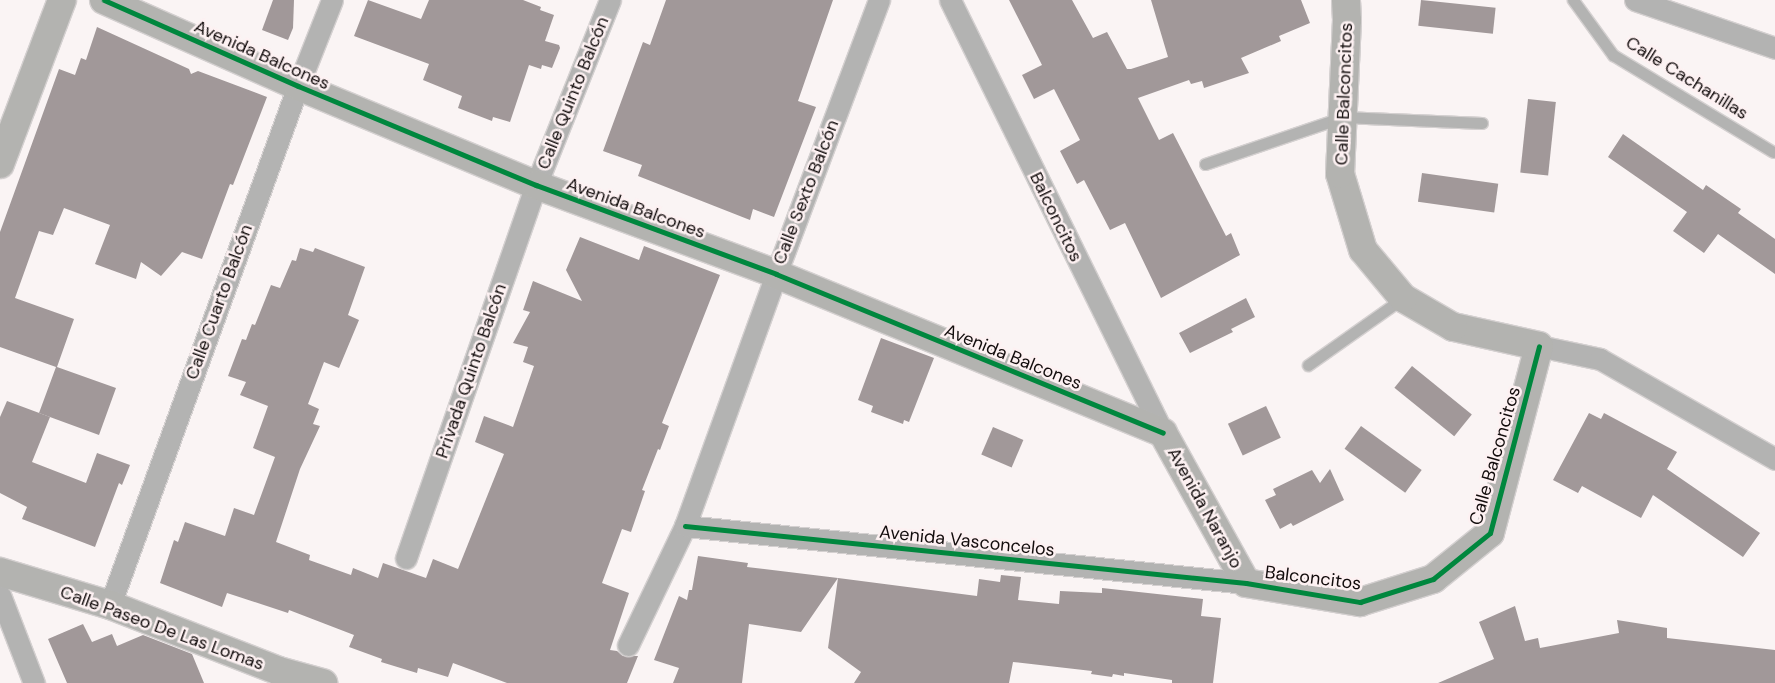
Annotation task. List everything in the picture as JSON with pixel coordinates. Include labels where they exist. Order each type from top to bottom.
[{"type":"street","points":[[0,164],[62,0]]},
{"type":"street","name":"Avenida Balcones","points":[[104,0],[298,86],[536,185],[776,274],[1163,433]]},
{"type":"street","name":"Calle Cuarto Balcón","points":[[110,605],[298,86],[332,0]]},
{"type":"street","name":"Calle Quinto Balcón","points":[[536,185],[610,0]]},
{"type":"street","name":"Calle Sexto Balcón","points":[[628,645],[685,526],[878,0]]},
{"type":"street","name":"Balconcitos","points":[[950,0],[1163,433]]},
{"type":"street","name":"Calle Balconcitos","points":[[1346,0],[1348,20],[1340,174],[1363,250],[1403,298],[1453,327],[1539,346],[1490,533],[1433,579]]},
{"type":"street","points":[[1635,0],[1775,48]]},
{"type":"street","name":"Privada Quinto Balcón","points":[[406,558],[536,185]]},
{"type":"street","points":[[1539,346],[1600,360],[1775,460]]},
{"type":"street","name":"Avenida Naranjo","points":[[1163,433],[1246,583]]},
{"type":"street","name":"Avenida Vasconcelos","points":[[685,526],[1246,583]]},
{"type":"street","name":"Calle Paseo De Las Lomas","points":[[0,572],[110,605],[281,677],[323,683]]},
{"type":"street","name":"Balconcitos","points":[[1246,583],[1360,602],[1433,579]]},
{"type":"street","points":[[0,595],[34,683]]},
{"type":"lane","name":"Calle Cachanillas","points":[[1573,0],[1613,55],[1773,152]]},
{"type":"lane","points":[[1205,164],[1343,117],[1482,123]]},
{"type":"lane","points":[[1308,365],[1403,298]]},
{"type":"building","points":[[273,0],[294,0],[293,28],[288,40],[262,30]]},
{"type":"building","points":[[368,0],[421,19],[429,0],[523,0],[541,7],[540,10],[554,15],[545,41],[559,45],[560,48],[552,68],[542,65],[541,69],[529,65],[510,122],[493,117],[492,121],[458,108],[462,96],[423,80],[429,64],[354,36]]},
{"type":"building","points":[[666,0],[833,0],[798,101],[816,107],[774,217],[753,209],[750,220],[638,176],[642,165],[603,151],[643,42],[650,45]]},
{"type":"building","points":[[1009,0],[1072,0],[1093,38],[1107,32],[1127,69],[1131,69],[1168,57],[1151,0],[1301,0],[1310,23],[1279,36],[1281,41],[1241,58],[1249,73],[1204,88],[1202,81],[1191,84],[1189,80],[1138,98],[1159,140],[1173,133],[1226,236],[1231,233],[1240,255],[1161,298],[1125,223],[1110,230],[1084,180],[1077,184],[1060,151],[1080,140],[1054,89],[1034,99],[1022,75],[1042,65]]},
{"type":"building","points":[[1421,0],[1496,8],[1493,34],[1418,26]]},
{"type":"building","points":[[97,27],[189,69],[191,74],[198,71],[267,97],[233,185],[230,184],[202,259],[182,252],[161,276],[141,262],[136,279],[95,264],[110,225],[64,208],[53,235],[39,231],[15,298],[74,319],[57,367],[116,388],[99,435],[39,413],[56,367],[0,347],[0,232],[59,69],[75,75],[81,58],[86,60]]},
{"type":"building","points":[[1528,99],[1556,102],[1548,176],[1520,173]]},
{"type":"building","points":[[1623,134],[1703,190],[1706,185],[1741,209],[1738,213],[1775,239],[1775,274],[1718,234],[1704,253],[1673,231],[1687,212],[1608,157]]},
{"type":"building","points":[[1422,173],[1498,184],[1494,212],[1418,202]]},
{"type":"building","points":[[580,237],[639,260],[644,246],[720,275],[662,423],[669,426],[642,490],[645,491],[631,532],[622,529],[602,583],[629,593],[610,650],[617,651],[623,656],[638,656],[627,683],[507,683],[453,663],[448,677],[418,668],[417,673],[381,662],[382,659],[349,647],[354,635],[289,610],[288,613],[227,593],[222,607],[160,583],[174,540],[178,542],[185,522],[225,536],[234,508],[254,515],[275,457],[253,448],[268,406],[240,395],[246,382],[228,376],[242,339],[246,340],[252,324],[255,325],[271,285],[280,288],[292,260],[296,261],[300,248],[313,252],[315,248],[365,267],[348,315],[359,320],[339,368],[324,362],[308,404],[319,409],[313,424],[320,426],[300,469],[276,542],[310,555],[309,560],[351,575],[353,568],[378,578],[383,563],[426,578],[433,559],[458,569],[504,454],[475,442],[484,416],[513,427],[534,366],[523,362],[528,347],[513,343],[530,312],[523,310],[533,281],[582,301],[566,270]]},
{"type":"building","points":[[1246,298],[1255,317],[1231,329],[1233,332],[1190,353],[1179,333]]},
{"type":"building","points":[[881,338],[934,358],[909,422],[904,420],[903,424],[871,412],[873,406],[858,400]]},
{"type":"building","points":[[1412,366],[1472,414],[1454,436],[1394,388]]},
{"type":"building","points":[[7,401],[50,417],[32,462],[86,483],[97,453],[130,465],[122,485],[119,483],[95,547],[22,519],[27,507],[0,493],[0,417]]},
{"type":"building","points":[[1266,406],[1281,438],[1243,455],[1228,424]]},
{"type":"building","points":[[1589,413],[1601,419],[1604,413],[1677,452],[1667,469],[1760,533],[1743,557],[1653,495],[1641,518],[1582,486],[1578,493],[1553,480]]},
{"type":"building","points":[[1361,426],[1422,470],[1405,493],[1345,449]]},
{"type":"building","points":[[993,427],[1023,440],[1012,468],[981,455]]},
{"type":"building","points":[[1330,469],[1344,500],[1293,526],[1291,523],[1280,529],[1265,500],[1276,495],[1273,489],[1312,470],[1320,483]]},
{"type":"building","points":[[698,556],[748,563],[747,567],[838,578],[801,632],[749,624],[742,683],[673,683],[679,668],[654,660],[679,596],[687,600],[689,590],[692,590]]},
{"type":"building","points":[[1001,575],[1021,577],[1018,600],[1059,604],[1060,591],[1102,593],[1102,588],[1203,599],[1201,616],[1221,618],[1213,683],[1172,683],[1172,680],[1124,673],[1124,676],[1113,674],[1112,677],[1091,674],[1092,671],[1013,662],[1009,683],[854,683],[861,672],[828,648],[838,578],[977,596],[979,579],[1000,582]]},
{"type":"building","points":[[1515,606],[1525,641],[1538,638],[1540,648],[1619,633],[1617,620],[1667,628],[1667,638],[1775,650],[1775,683],[1438,683],[1494,659],[1479,622]]},
{"type":"building","points":[[83,624],[92,642],[112,634],[117,646],[143,635],[192,654],[204,683],[67,683],[48,639]]},
{"type":"cycle path","points":[[104,0],[298,86],[536,185],[776,274],[1163,433]]},
{"type":"cycle path","points":[[685,526],[1246,583],[1360,602],[1433,579],[1490,533],[1539,346]]}]
